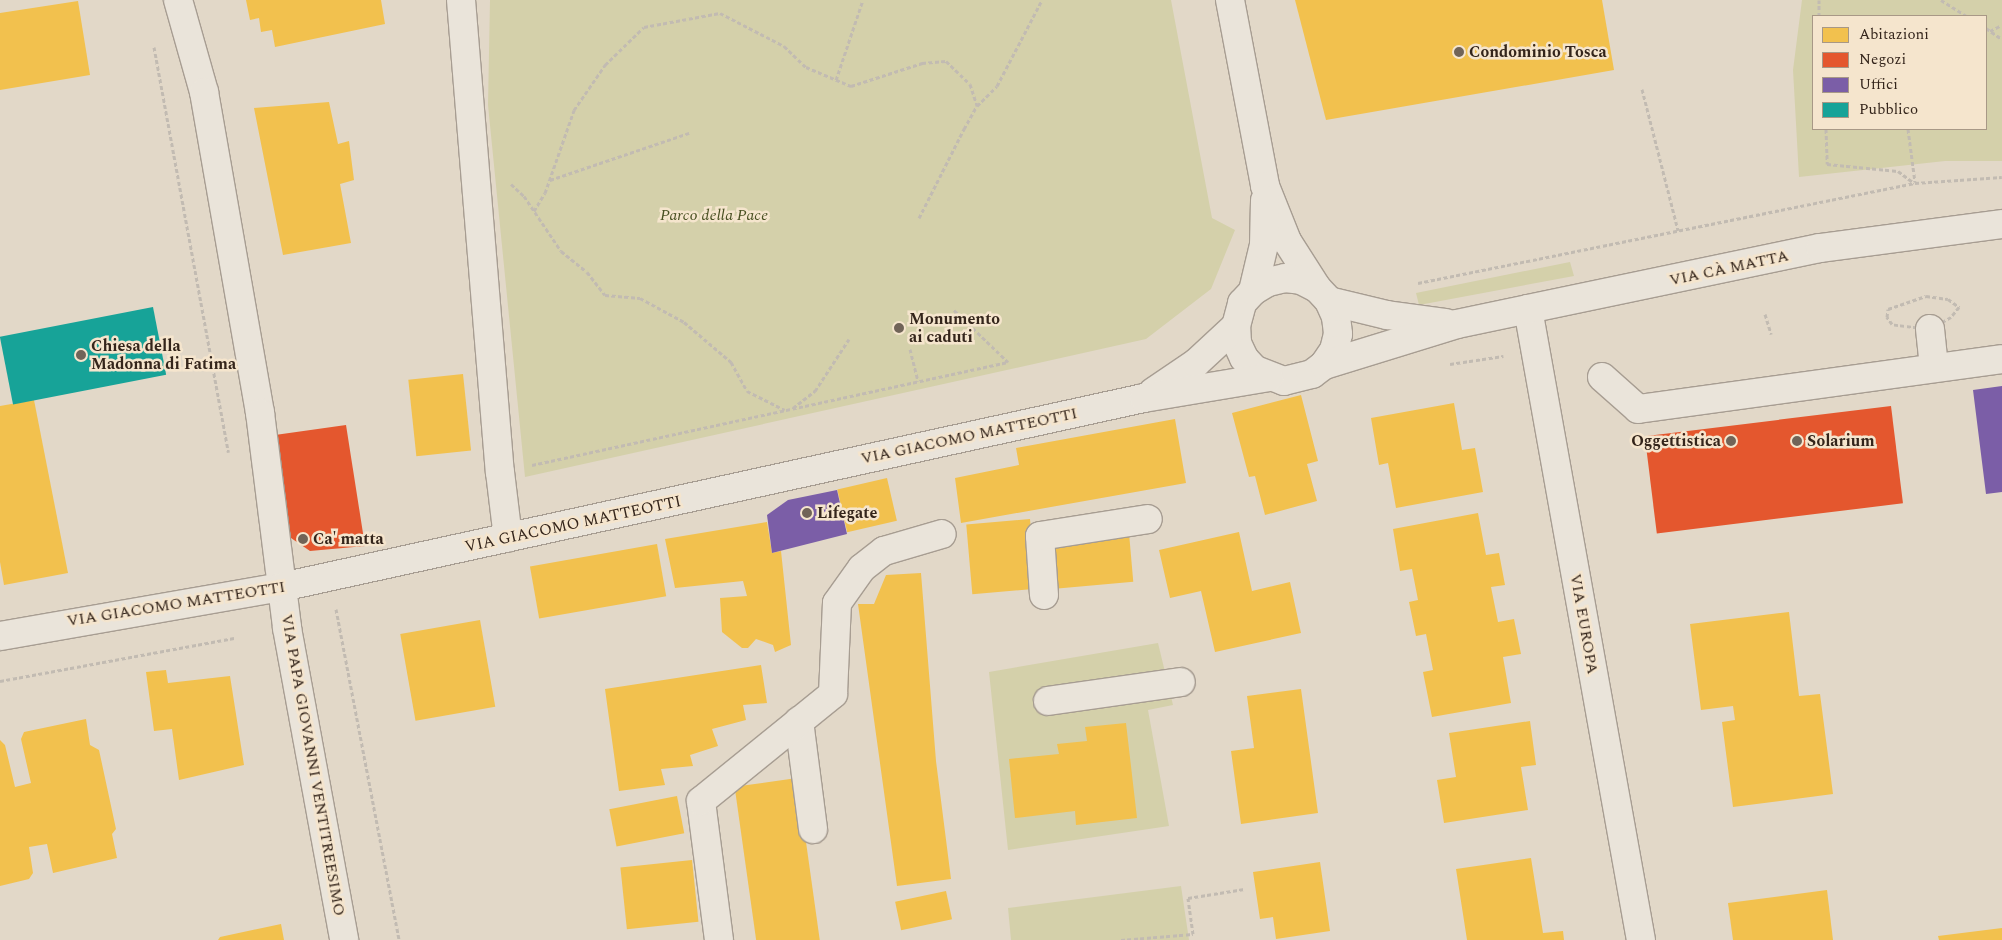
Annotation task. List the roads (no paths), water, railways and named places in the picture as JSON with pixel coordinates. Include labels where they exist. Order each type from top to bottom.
[{"type":"street","name":"VIA PAPA GIOVANNI VENTITREESIMO","points":[[178,0],[204,92],[260,413],[282,587],[344,940]]},
{"type":"street","points":[[461,0],[500,472],[508,538]]},
{"type":"street","points":[[1230,0],[1265,186],[1287,241],[1323,294],[1336,317],[1338,334],[1334,350],[1324,365]]},
{"type":"street","points":[[1253,291],[1264,245],[1265,186]]},
{"type":"street","name":"VIA CÀ MATTA","points":[[1324,365],[1457,324],[1820,248],[2002,224]]},
{"type":"street","points":[[1269,377],[1255,370],[1244,358],[1237,342],[1236,326],[1242,303],[1253,291],[1268,282],[1284,278],[1302,280],[1323,294]]},
{"type":"street","name":"VIA CÀ MATTA","points":[[1323,294],[1387,315],[1457,324]]},
{"type":"street","name":"VIA EUROPA","points":[[1528,309],[1641,940]]},
{"type":"street","name":"VIA GIACOMO MATTEOTTI","points":[[1144,398],[1196,363],[1236,326]]},
{"type":"street","points":[[1930,329],[1934,368]]},
{"type":"street","points":[[1602,377],[1638,409],[2002,359]]},
{"type":"street","name":"VIA GIACOMO MATTEOTTI","points":[[0,636],[282,587],[1144,398],[1269,377],[1298,379],[1324,365]]},
{"type":"street","points":[[1044,595],[1040,536],[1148,518]]},
{"type":"street","points":[[719,940],[701,801],[833,694],[837,603],[862,568],[884,551],[942,534]]},
{"type":"street","points":[[1048,702],[1181,682]]},
{"type":"street","points":[[799,721],[813,829]]},
{"type":"place","name":"Condominio Tosca","points":[[1459,52]]},
{"type":"place","name":"Monumento ai caduti","points":[[899,328]]},
{"type":"place","name":"Chiesa della Madonna di Fatima","points":[[81,355]]},
{"type":"place","name":"Oggettistica","points":[[1731,441]]},
{"type":"place","name":"Solarium","points":[[1797,441]]},
{"type":"place","name":"Lifegate","points":[[807,513]]},
{"type":"place","name":"Ca' matta","points":[[303,539]]},
{"type":"park label","name":"Parco della Pace","points":[[714,215]]}]
